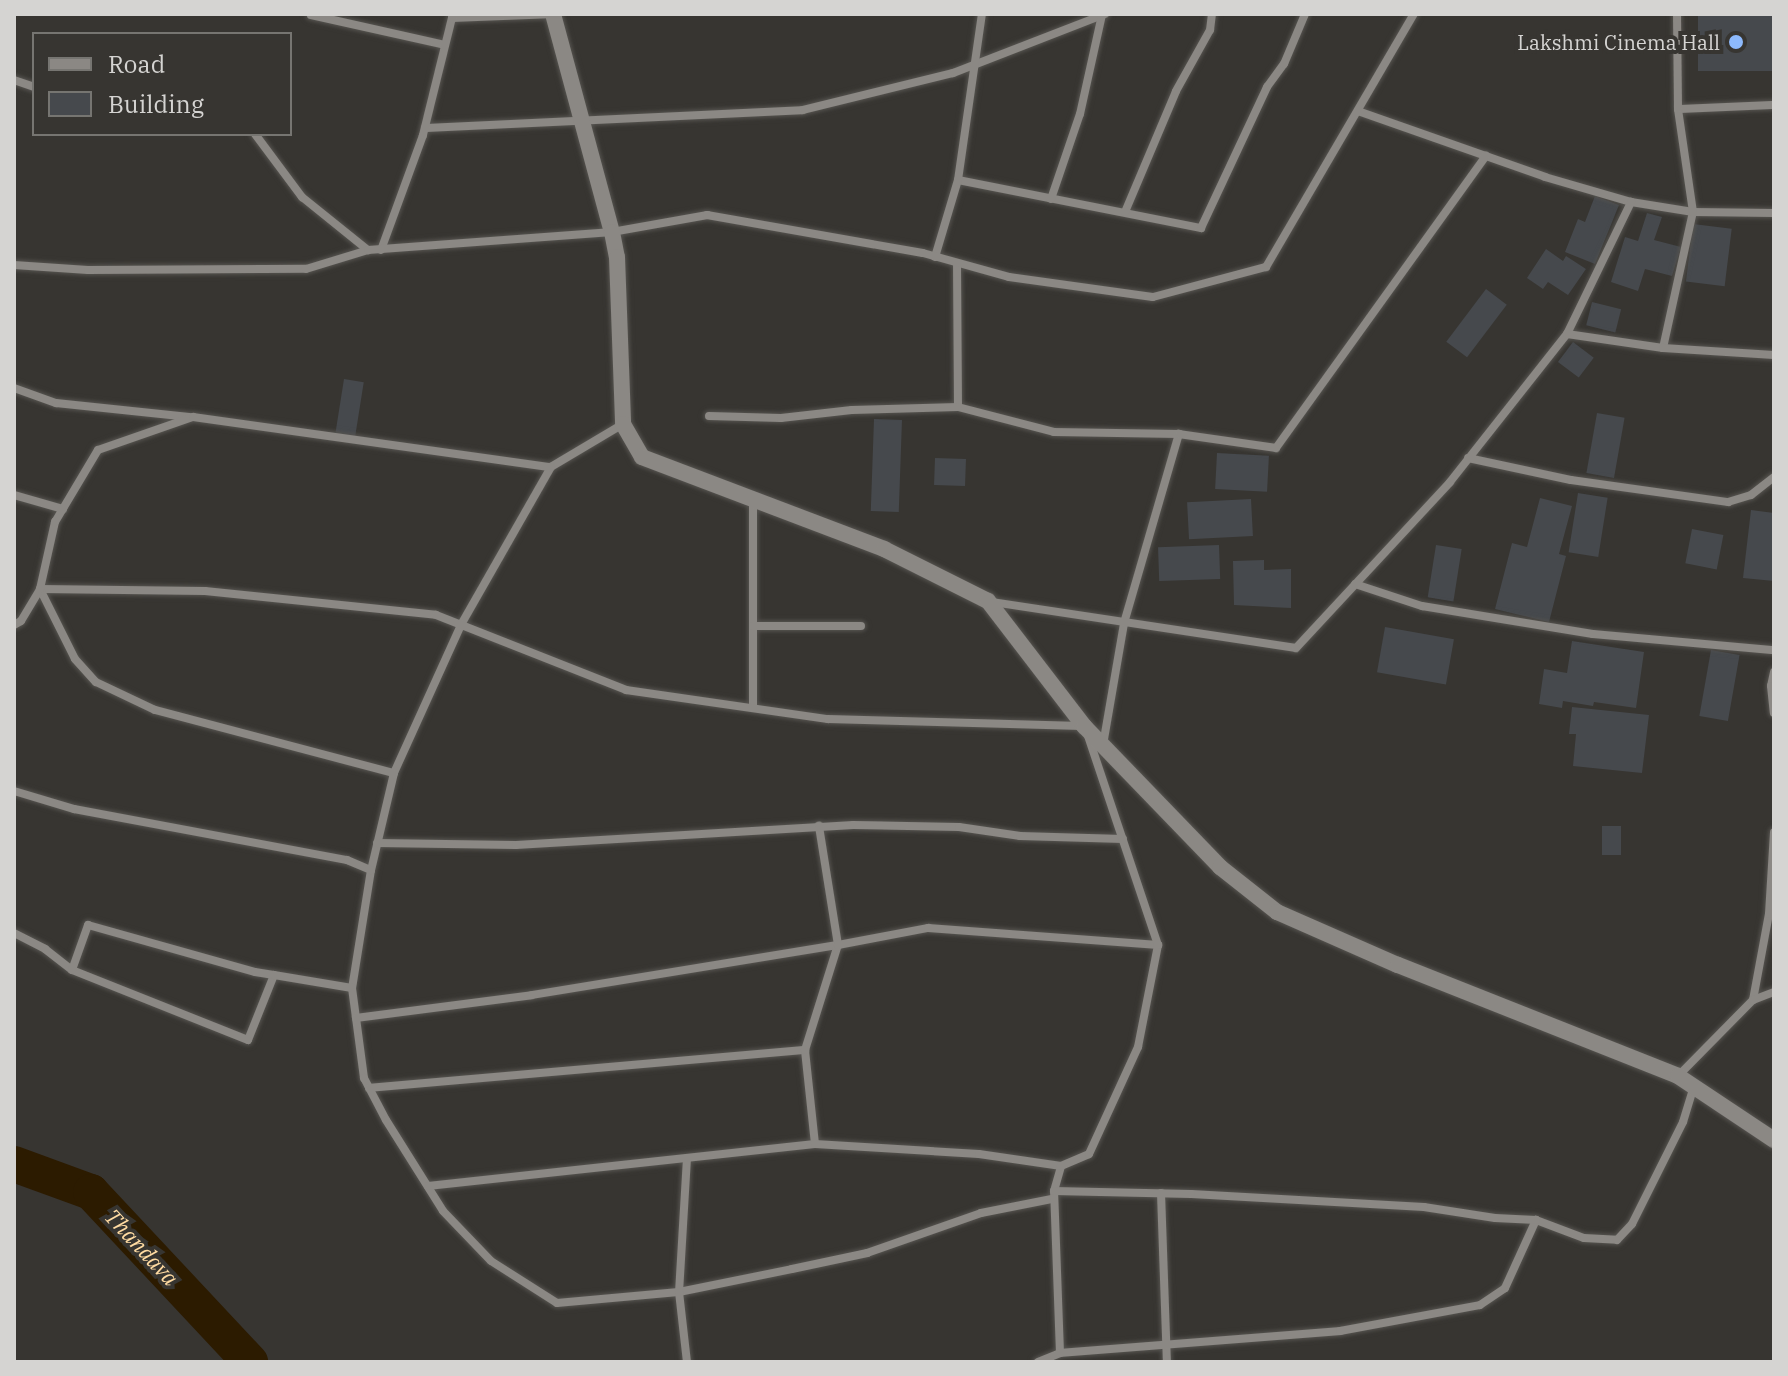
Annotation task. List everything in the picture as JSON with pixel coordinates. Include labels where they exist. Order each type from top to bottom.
[{"type":"main road","points":[[554,14],[579,121],[617,257],[623,424],[642,457],[884,549],[988,601],[1084,726],[1220,867],[1277,912],[1398,965],[1678,1076],[1774,1140]]},
{"type":"street","points":[[381,250],[425,128],[452,16],[554,14]]},
{"type":"street","points":[[935,257],[958,180],[982,14]]},
{"type":"street","points":[[1125,212],[1176,91],[1210,30],[1212,14]]},
{"type":"street","points":[[958,180],[1201,228],[1267,87],[1284,64],[1305,14]]},
{"type":"street","points":[[14,265],[88,270],[306,269],[368,250],[612,232],[707,215],[935,257],[1009,277],[1153,297],[1266,267],[1414,14]]},
{"type":"street","points":[[1663,348],[1693,212],[1678,109],[1677,14]]},
{"type":"street","points":[[311,15],[445,45]]},
{"type":"street","points":[[425,128],[803,110],[975,65],[1103,15]]},
{"type":"street","points":[[1051,199],[1080,114],[1103,15]]},
{"type":"street","points":[[1678,109],[1774,105]]},
{"type":"street","points":[[1358,111],[1631,202],[1693,212],[1774,213]]},
{"type":"street","points":[[256,136],[302,197],[368,250]]},
{"type":"street","points":[[709,416],[781,418],[852,410],[958,407],[1054,432],[1179,434],[1276,448],[1486,156]]},
{"type":"street","points":[[988,601],[1296,648],[1468,458],[1567,334],[1631,202]]},
{"type":"street","points":[[957,263],[958,407]]},
{"type":"street","points":[[1567,334],[1663,348],[1774,355]]},
{"type":"street","points":[[14,388],[56,403],[193,417],[551,467]]},
{"type":"street","points":[[14,625],[21,621],[40,589],[55,522],[98,450],[193,417]]},
{"type":"street","points":[[623,424],[551,467],[461,625],[394,773],[371,870],[352,988],[364,1078],[443,1211],[491,1261],[557,1303],[679,1292],[867,1253],[981,1213],[1053,1195],[1161,1193],[1424,1207],[1495,1218],[1536,1220],[1584,1238],[1617,1240],[1632,1224],[1677,1135],[1694,1087]]},
{"type":"street","points":[[1103,746],[1124,623],[1179,434]]},
{"type":"street","points":[[1468,458],[1571,480],[1728,502],[1751,495],[1774,477]]},
{"type":"street","points":[[14,495],[63,509]]},
{"type":"street","points":[[753,499],[753,708]]},
{"type":"street","points":[[1355,584],[1422,606],[1593,634],[1774,650]]},
{"type":"street","points":[[40,589],[205,591],[436,615],[626,690],[828,719],[1084,726],[1158,945],[1138,1047],[1089,1154],[1061,1166],[979,1154],[815,1144],[428,1186]]},
{"type":"street","points":[[40,589],[75,659],[96,682],[155,710],[394,773]]},
{"type":"street","points":[[753,626],[861,626]]},
{"type":"street","points":[[1774,672],[1771,686],[1774,713]]},
{"type":"street","points":[[14,791],[74,809],[347,860],[371,870]]},
{"type":"street","points":[[377,843],[516,845],[819,826],[959,827],[1020,836],[1123,839]]},
{"type":"street","points":[[815,1144],[805,1050],[838,945],[819,826]]},
{"type":"street","points":[[1753,1000],[1769,914],[1774,832]]},
{"type":"street","points":[[72,970],[88,925],[274,975],[352,988]]},
{"type":"street","points":[[356,1018],[547,992],[928,928],[1042,933],[1158,945]]},
{"type":"street","points":[[14,933],[45,949],[72,970],[248,1040],[274,975]]},
{"type":"street","points":[[1678,1076],[1753,1000],[1774,992]]},
{"type":"street","points":[[369,1088],[805,1050]]},
{"type":"street","points":[[687,1158],[679,1292],[687,1362]]},
{"type":"street","points":[[1060,1353],[1053,1195],[1061,1166]]},
{"type":"street","points":[[1161,1193],[1167,1362]]},
{"type":"street","points":[[1038,1362],[1060,1353],[1340,1331],[1480,1305],[1505,1288],[1536,1220]]},
{"type":"building","name":"Lakshmi Cinema Hall","points":[[1698,14],[1774,14],[1774,71],[1698,71]]},
{"type":"building","points":[[1595,196],[1619,205],[1595,264],[1565,252],[1578,219],[1585,222]]},
{"type":"building","points":[[1647,213],[1662,217],[1654,240],[1681,247],[1672,276],[1645,269],[1638,291],[1611,282],[1625,237],[1638,241]]},
{"type":"building","points":[[1693,224],[1732,229],[1725,286],[1686,282]]},
{"type":"building","points":[[1546,249],[1563,261],[1566,256],[1586,269],[1568,295],[1548,282],[1543,289],[1527,278]]},
{"type":"building","points":[[1486,289],[1507,305],[1467,357],[1446,342]]},
{"type":"building","points":[[1592,302],[1621,309],[1615,333],[1586,325]]},
{"type":"building","points":[[1573,342],[1594,358],[1579,378],[1558,362]]},
{"type":"building","points":[[344,379],[364,382],[355,436],[335,433]]},
{"type":"building","points":[[1597,413],[1625,418],[1614,478],[1586,473]]},
{"type":"building","points":[[874,419],[902,420],[899,512],[871,511]]},
{"type":"building","points":[[1217,453],[1269,456],[1267,492],[1215,489]]},
{"type":"building","points":[[935,458],[966,459],[965,486],[934,485]]},
{"type":"building","points":[[1578,493],[1608,498],[1598,557],[1569,552]]},
{"type":"building","points":[[1540,498],[1572,506],[1559,554],[1566,556],[1549,622],[1495,609],[1512,543],[1527,547]]},
{"type":"building","points":[[1251,499],[1253,536],[1189,539],[1187,502]]},
{"type":"building","points":[[1751,510],[1774,513],[1774,581],[1743,578]]},
{"type":"building","points":[[1692,529],[1723,535],[1717,569],[1685,563]]},
{"type":"building","points":[[1219,545],[1220,579],[1159,581],[1158,547]]},
{"type":"building","points":[[1436,545],[1462,549],[1453,601],[1428,597]]},
{"type":"building","points":[[1264,560],[1264,570],[1291,569],[1291,608],[1234,605],[1233,561]]},
{"type":"building","points":[[1385,627],[1454,639],[1446,684],[1377,672]]},
{"type":"building","points":[[1572,641],[1644,652],[1636,708],[1594,702],[1593,706],[1563,701],[1562,708],[1539,704],[1544,669],[1567,673]]},
{"type":"building","points":[[1711,650],[1740,655],[1728,721],[1699,716]]},
{"type":"building","points":[[1572,707],[1649,715],[1642,773],[1573,766],[1576,734],[1569,734]]},
{"type":"building","points":[[1602,826],[1621,826],[1621,855],[1602,855]]},
{"type":"waterway","name":"Thandava","points":[[14,1164],[91,1192],[250,1362]]},
{"type":"place","name":"Lakshmi Cinema Hall","points":[[1736,42]]}]
